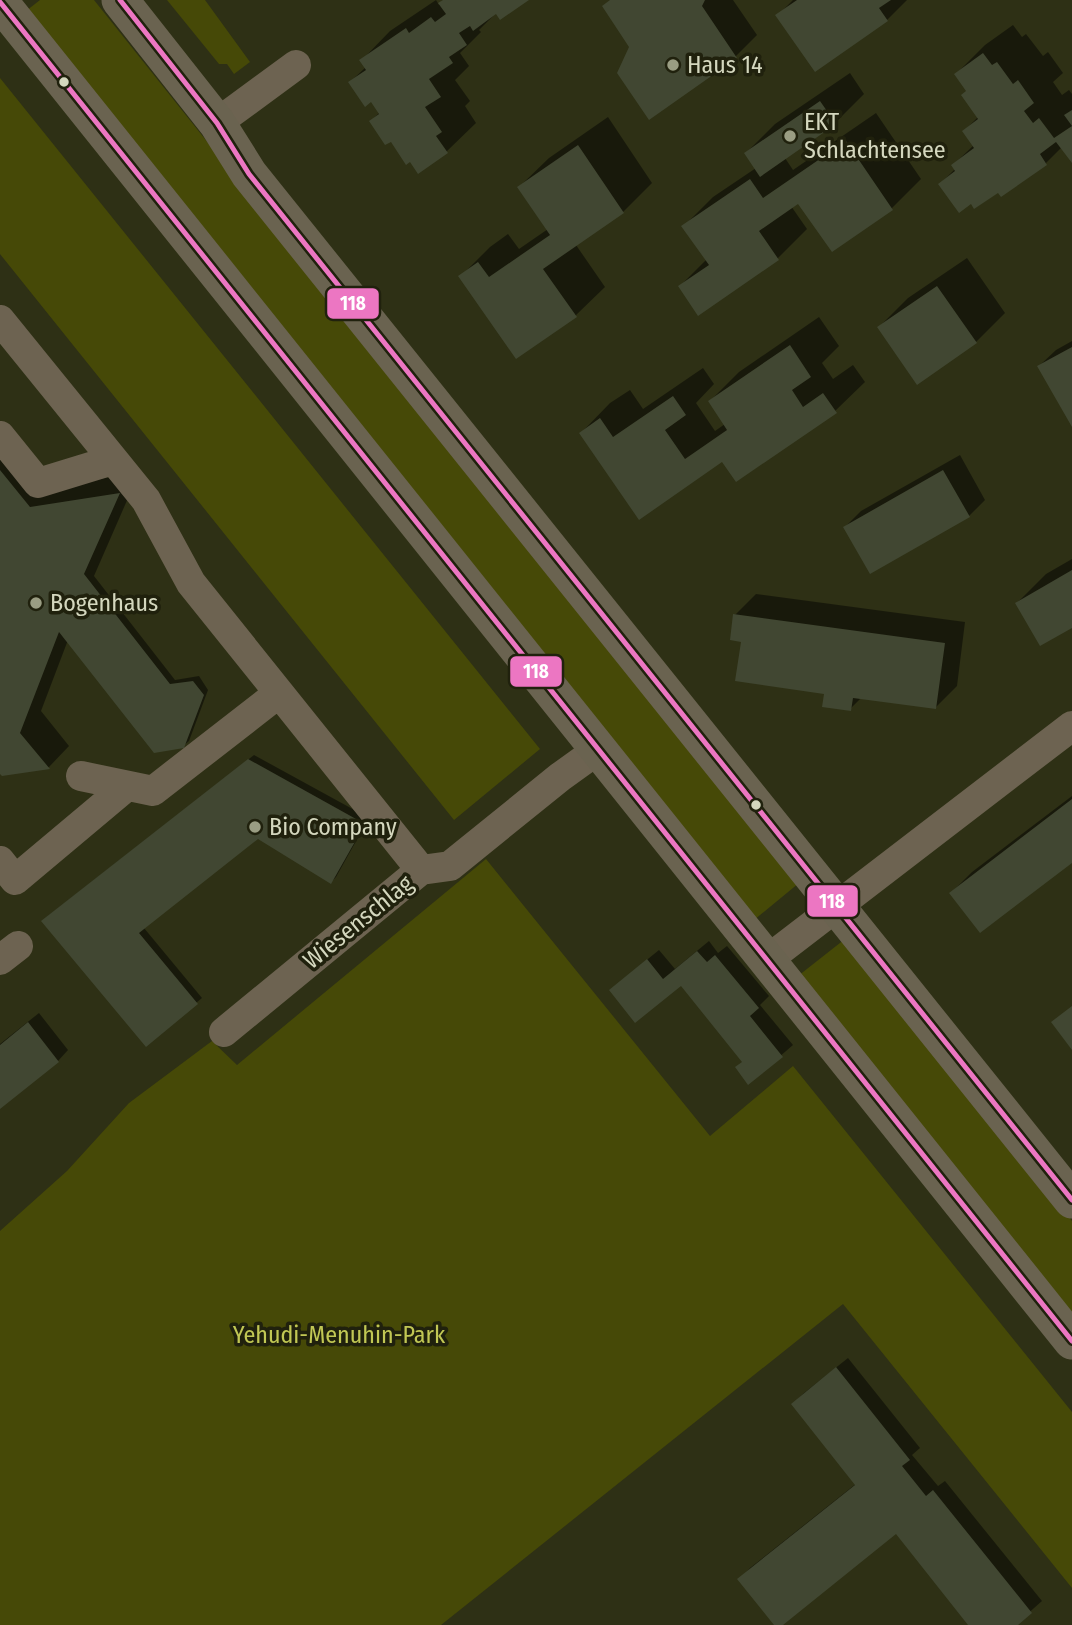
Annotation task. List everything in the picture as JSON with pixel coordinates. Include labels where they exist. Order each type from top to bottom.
[{"type":"main road","points":[[120,0],[217,123],[249,174],[1072,1200]]},
{"type":"main road","points":[[0,2],[1072,1341]]},
{"type":"street","points":[[217,123],[296,65]]},
{"type":"street","points":[[0,320],[146,500],[191,583],[421,870]]},
{"type":"street","points":[[0,436],[38,483],[113,460]]},
{"type":"street","points":[[81,776],[153,791],[279,693]]},
{"type":"street","points":[[767,960],[1072,726]]},
{"type":"street","name":"Wiesenschlag","points":[[224,1032],[421,870],[450,866],[599,749]]},
{"type":"street","points":[[0,861],[15,880],[127,786]]},
{"type":"green space","points":[[40,0],[94,0],[799,883],[754,920],[26,11]]},
{"type":"green space","points":[[167,0],[205,0],[250,62],[234,74],[227,64],[219,64]]},
{"type":"green space","points":[[0,78],[540,749],[454,820],[0,254]]},
{"type":"green space","name":"Yehudi-Menuhin-Park","points":[[486,859],[710,1136],[793,1066],[1072,1412],[1072,1588],[843,1304],[441,1625],[0,1625],[0,1231],[67,1171],[129,1103],[212,1041],[237,1065]]},
{"type":"green space","points":[[845,939],[1072,1221],[1072,1317],[798,976]]},
{"type":"building","points":[[443,0],[529,0],[500,20],[496,14],[473,31],[470,26],[459,33],[467,45],[449,57],[453,63],[429,79],[441,97],[425,107],[442,132],[436,136],[448,153],[418,174],[410,162],[406,165],[391,142],[385,145],[369,121],[379,114],[371,102],[365,107],[348,82],[366,70],[359,60],[406,28],[409,33],[431,17],[435,22],[446,14],[438,3]]},
{"type":"building","name":"Haus 14","points":[[610,0],[705,0],[702,6],[737,58],[649,120],[617,73],[629,47],[602,6]]},
{"type":"building","points":[[797,0],[891,0],[879,8],[888,21],[815,72],[775,15]]},
{"type":"building","points":[[983,53],[992,65],[997,62],[1013,84],[1018,80],[1034,103],[1024,111],[1033,123],[1039,118],[1054,138],[1072,126],[1072,163],[1056,142],[1040,154],[1047,165],[1001,197],[998,193],[974,209],[971,204],[959,213],[938,184],[955,171],[951,165],[974,148],[962,131],[978,119],[961,95],[966,91],[954,74]]},
{"type":"building","points":[[820,101],[836,124],[760,177],[744,153]]},
{"type":"building","points":[[1072,110],[1072,126],[1064,115]]},
{"type":"building","points":[[846,141],[893,210],[832,252],[798,204],[759,231],[779,260],[698,316],[678,286],[709,265],[681,226],[750,179],[763,198]]},
{"type":"building","points":[[578,145],[624,213],[543,269],[577,317],[516,359],[458,276],[478,262],[489,277],[550,235],[517,187]]},
{"type":"building","points":[[937,286],[977,343],[917,385],[877,327]]},
{"type":"building","points":[[790,345],[811,377],[792,390],[803,407],[823,393],[837,413],[736,482],[722,462],[639,520],[579,433],[600,418],[613,437],[673,396],[686,415],[665,430],[685,459],[727,430],[708,401]]},
{"type":"building","points":[[1072,347],[1072,427],[1037,366]]},
{"type":"building","name":"Bogenhaus","points":[[0,470],[30,507],[120,493],[84,574],[170,684],[193,681],[204,695],[184,748],[154,753],[59,632],[20,733],[50,769],[2,776],[0,774]]},
{"type":"building","points":[[943,470],[970,517],[870,574],[843,527]]},
{"type":"building","points":[[1072,570],[1072,628],[1040,646],[1015,603]]},
{"type":"building","points":[[733,614],[945,643],[936,709],[853,698],[851,711],[822,707],[824,694],[735,681],[741,642],[730,640]]},
{"type":"building","points":[[248,759],[365,824],[331,884],[258,839],[139,933],[198,1004],[146,1047],[41,921]]},
{"type":"building","points":[[1072,799],[1072,863],[980,933],[949,893]]},
{"type":"building","points":[[697,951],[707,962],[715,955],[759,1008],[750,1016],[783,1057],[748,1085],[735,1067],[742,1062],[681,986],[635,1023],[609,990],[647,959],[663,979]]},
{"type":"building","points":[[1072,1006],[1072,1050],[1051,1022]]},
{"type":"building","points":[[28,1022],[59,1062],[0,1109],[0,1045]]},
{"type":"building","points":[[836,1367],[910,1460],[902,1466],[926,1496],[933,1490],[1032,1613],[1018,1625],[968,1625],[896,1534],[783,1625],[774,1625],[737,1579],[855,1485],[791,1404]]},
{"type":"transit line","name":"118","points":[[120,0],[217,123],[249,174],[1072,1200]]},
{"type":"transit line","name":"118","points":[[0,2],[1072,1341]]},
{"type":"place","name":"Haus 14","points":[[673,65]]},
{"type":"place","name":"EKT Schlachtensee","points":[[790,136]]},
{"type":"place","name":"Bogenhaus","points":[[36,603]]},
{"type":"place","name":"Bio Company","points":[[255,827]]}]
